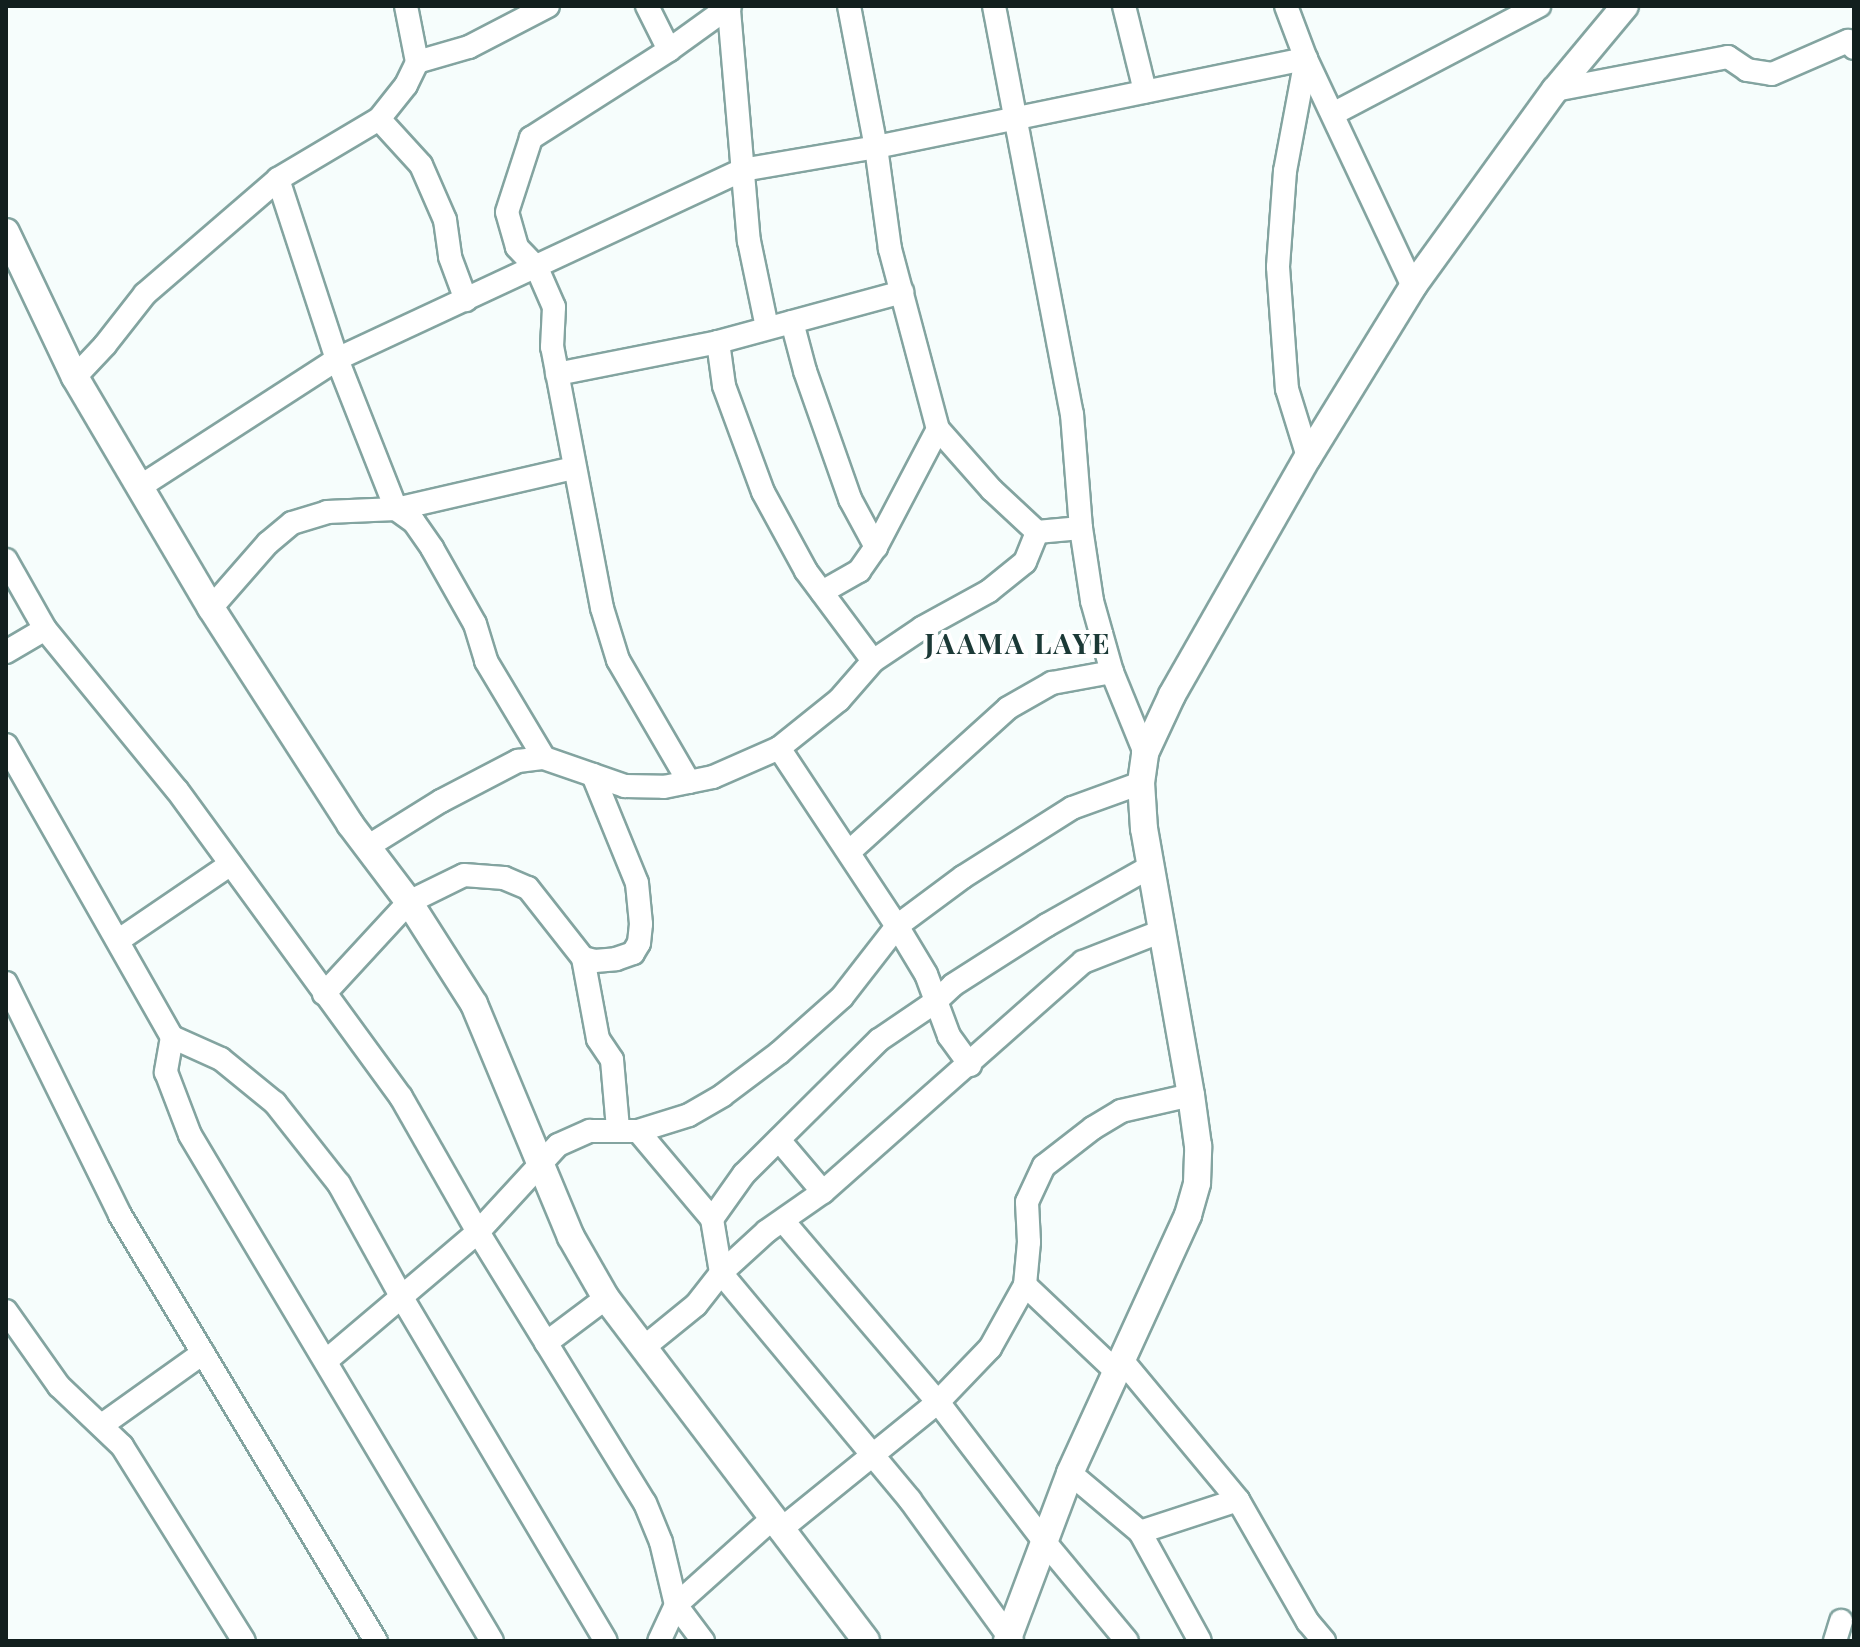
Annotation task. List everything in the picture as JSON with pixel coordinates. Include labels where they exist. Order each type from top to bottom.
[{"type":"street","points":[[75,377],[145,294],[278,179],[379,119],[406,85],[417,62],[406,6]]},
{"type":"street","points":[[417,62],[469,47],[548,6]]},
{"type":"street","points":[[647,6],[669,50]]},
{"type":"street","points":[[849,6],[876,147],[890,249],[938,429],[992,490],[1037,532],[1081,528]]},
{"type":"street","points":[[994,6],[1072,414],[1081,528],[1092,601],[1112,672],[1145,753]]},
{"type":"street","points":[[1124,6],[1145,91]]},
{"type":"street","points":[[1286,6],[1306,59],[1413,286]]},
{"type":"street","points":[[1333,114],[1539,6]]},
{"type":"street","points":[[1009,1639],[1070,1473],[1188,1215],[1197,1183],[1198,1146],[1191,1095],[1150,867],[1141,783],[1145,753],[1172,695],[1308,457],[1413,286],[1555,90],[1625,6]]},
{"type":"street","points":[[689,782],[618,660],[602,608],[574,468],[550,328],[554,307],[537,268],[517,247],[507,212],[531,138],[730,8]]},
{"type":"street","points":[[730,8],[749,241],[767,327]]},
{"type":"street","points":[[1555,90],[1728,57],[1747,70],[1772,74],[1852,42]]},
{"type":"street","points":[[141,486],[337,359],[742,170],[876,147],[1014,116],[1306,59]]},
{"type":"street","points":[[1306,59],[1285,171],[1278,267],[1287,389],[1308,457]]},
{"type":"street","points":[[379,119],[421,165],[445,220],[450,257],[466,300]]},
{"type":"street","points":[[278,179],[337,359],[396,509],[414,522],[432,548],[475,624],[486,661],[544,758]]},
{"type":"street","points":[[6,232],[75,377],[211,608],[474,1004],[571,1237],[606,1298],[866,1641]]},
{"type":"street","points":[[557,374],[718,342],[902,292]]},
{"type":"street","points":[[792,322],[805,371],[850,499],[876,547]]},
{"type":"street","points":[[718,342],[724,386],[763,492],[822,592],[873,661]]},
{"type":"street","points":[[822,592],[859,571],[876,547],[938,429]]},
{"type":"street","points":[[211,608],[268,543],[292,523],[327,512],[396,509],[574,468]]},
{"type":"street","points":[[367,847],[477,781],[518,761],[544,758],[625,786],[664,787],[713,777],[779,748],[839,700],[873,661],[922,628],[989,591],[1025,562],[1037,532]]},
{"type":"street","points":[[6,560],[45,629],[177,790],[401,1097],[478,1232],[645,1503],[661,1542],[676,1605],[703,1641]]},
{"type":"street","points":[[6,652],[45,629]]},
{"type":"street","points":[[850,851],[1008,708],[1052,683],[1112,672]]},
{"type":"street","points":[[6,745],[172,1037],[221,1059],[275,1103],[339,1184],[401,1296],[606,1641]]},
{"type":"street","points":[[779,748],[850,851],[926,974],[949,1036],[970,1065]]},
{"type":"street","points":[[583,958],[605,960],[633,953],[639,943],[641,924],[637,883],[593,775]]},
{"type":"street","points":[[327,1360],[478,1232],[558,1145],[590,1131],[628,1130],[689,1115],[779,1053],[842,997],[897,926],[963,877],[1072,808],[1141,783]]},
{"type":"street","points":[[119,940],[231,864]]},
{"type":"street","points":[[712,1219],[744,1174],[879,1040],[935,1002],[953,985],[1047,925],[1150,867]]},
{"type":"street","points":[[324,994],[409,902],[464,875],[504,878],[528,888],[583,958],[598,1039],[612,1060],[628,1130],[712,1219],[721,1273],[910,1500],[1009,1639]]},
{"type":"street","points":[[643,1348],[696,1305],[721,1273],[767,1231],[823,1192],[1083,962],[1162,931]]},
{"type":"street","points":[[6,983],[120,1215],[376,1641]]},
{"type":"street","points":[[172,1037],[166,1072],[184,1122],[492,1641]]},
{"type":"street","points":[[659,1641],[676,1605],[776,1524],[872,1456],[938,1402],[990,1348],[1025,1285],[1029,1242],[1027,1202],[1044,1166],[1093,1128],[1121,1111],[1191,1095]]},
{"type":"street","points":[[779,1140],[823,1192]]},
{"type":"street","points":[[784,1222],[938,1402],[1043,1540],[1127,1641]]},
{"type":"street","points":[[1025,1285],[1118,1365],[1238,1500],[1308,1622],[1324,1641]]},
{"type":"street","points":[[546,1343],[606,1298]]},
{"type":"street","points":[[6,1311],[59,1386],[122,1446],[244,1641]]},
{"type":"street","points":[[102,1425],[203,1353]]},
{"type":"street","points":[[1070,1473],[1140,1532],[1200,1641]]},
{"type":"street","points":[[1140,1532],[1238,1500]]},
{"type":"district","name":"JAAMA LAYE","points":[[1018,643]]}]
